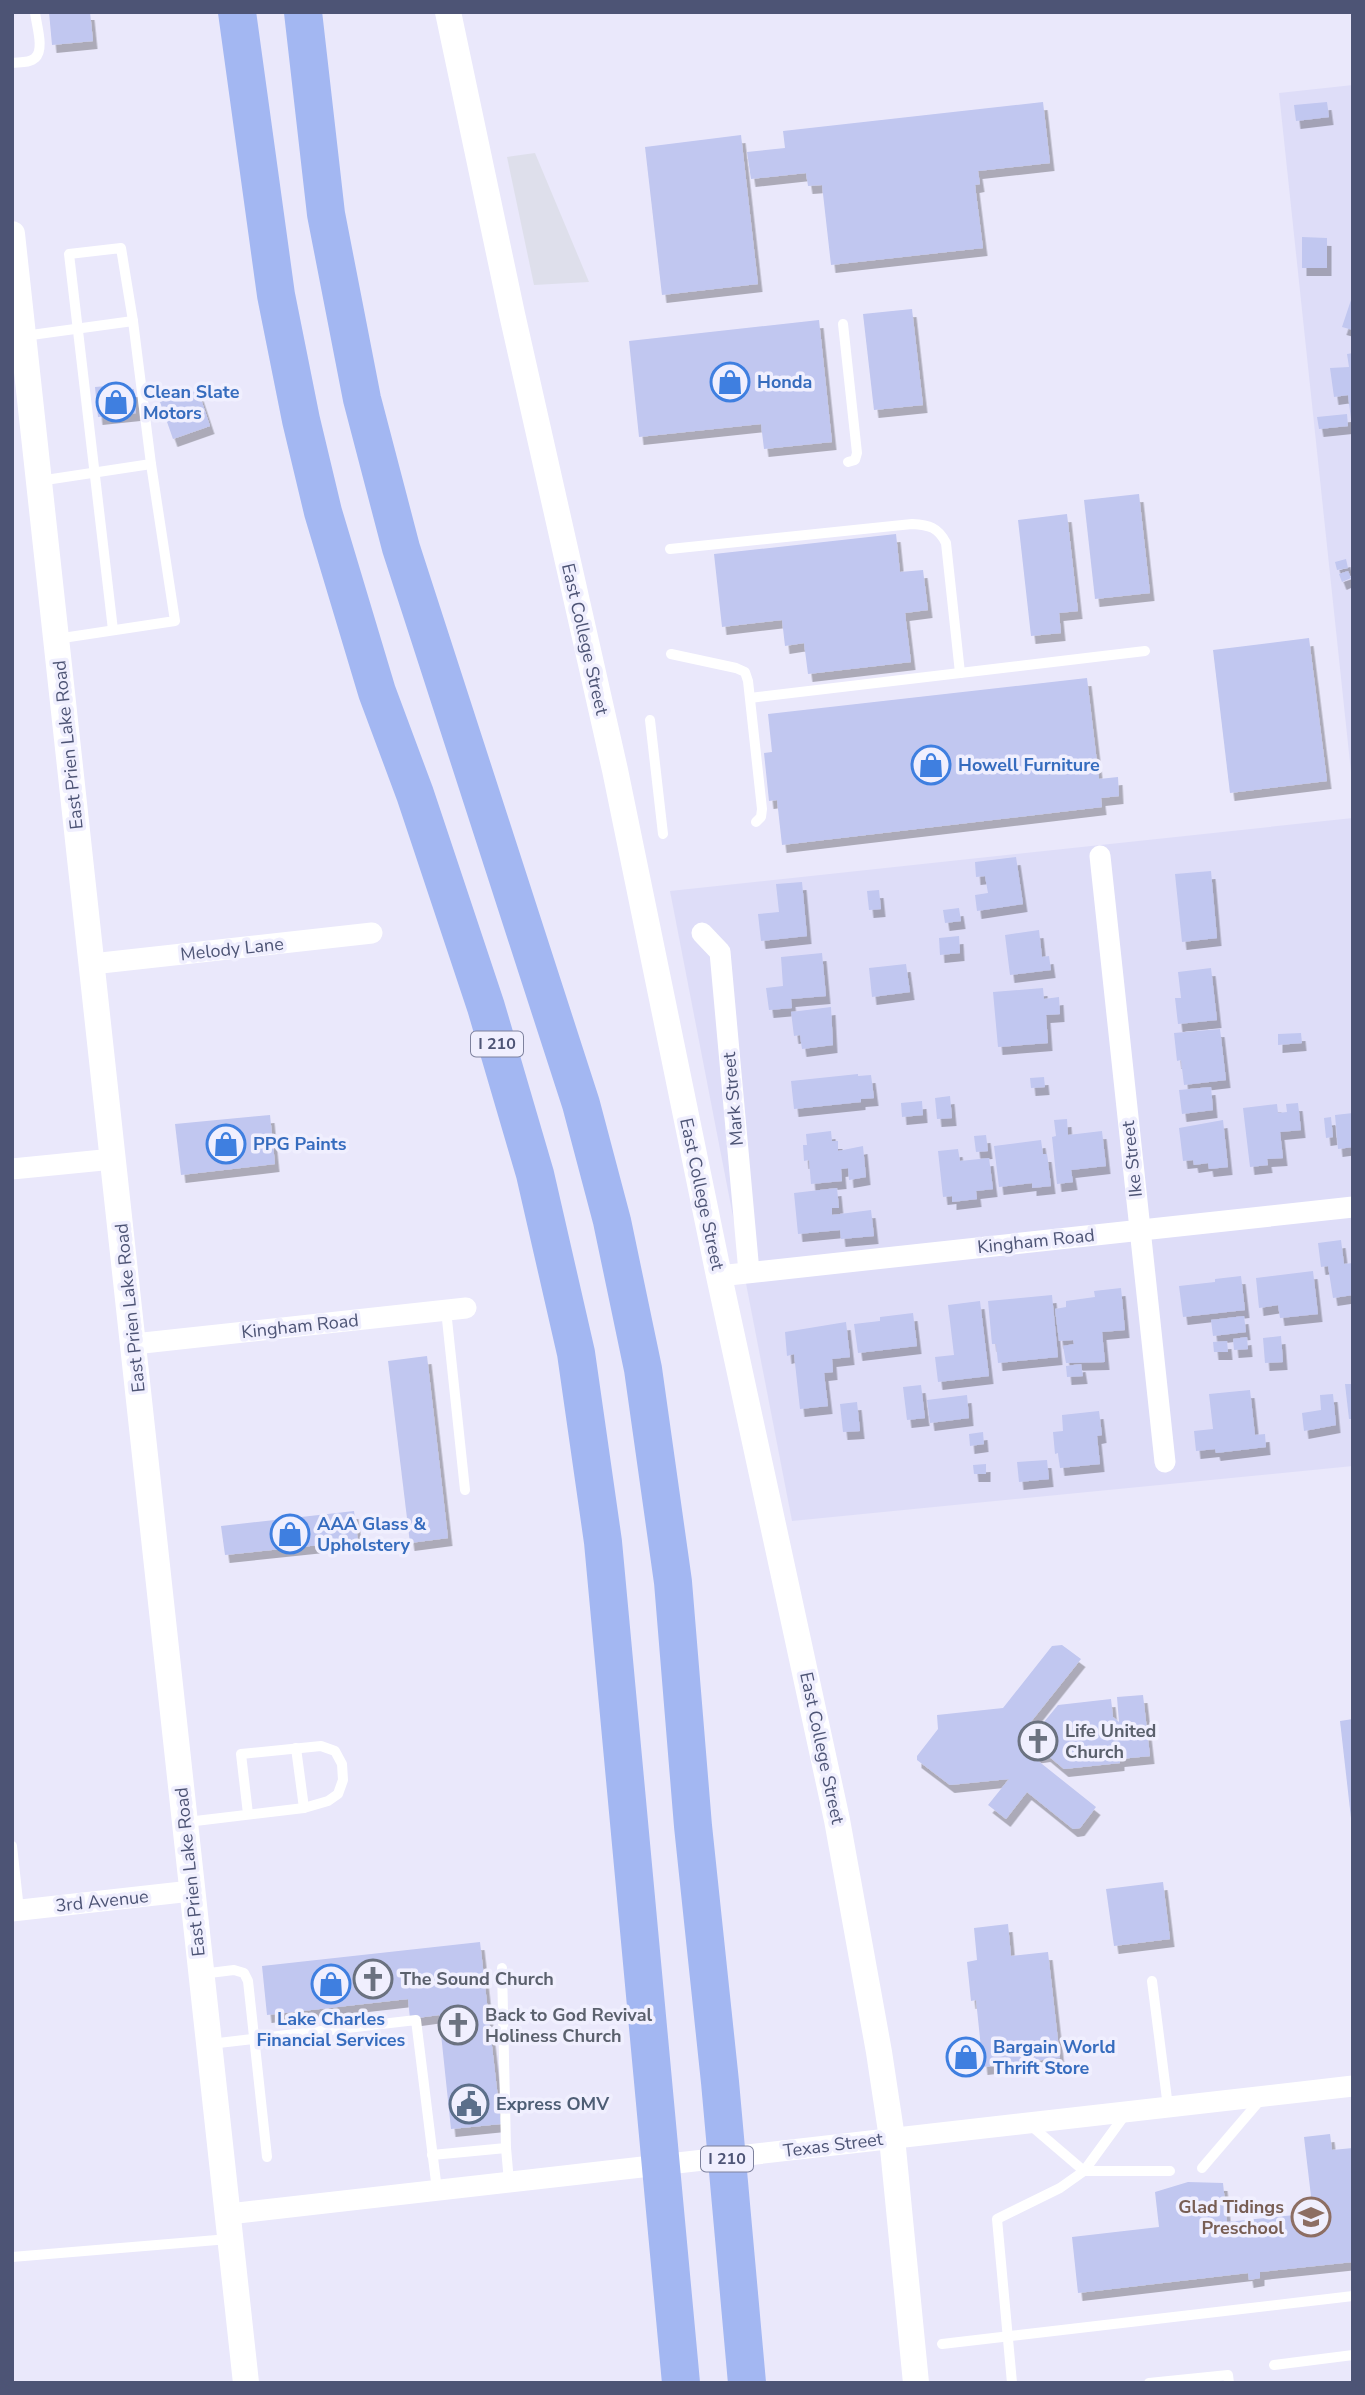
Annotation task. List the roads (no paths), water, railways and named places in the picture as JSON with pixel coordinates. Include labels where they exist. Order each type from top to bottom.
[{"type":"highway","name":"I 210","points":[[237,12],[276,295],[323,512],[377,692],[415,794],[486,1007],[535,1174],[576,1353],[603,1542],[681,2383]]},
{"type":"highway","name":"I 210","points":[[303,12],[326,214],[362,399],[405,561],[581,1104],[631,1302],[645,1381],[673,1582],[693,1826],[720,2082],[747,2383]]},
{"type":"street","name":"East College Street","points":[[448,12],[512,314],[615,770],[719,1276],[837,1820],[892,2138],[916,2383]]},
{"type":"street","name":"East Prien Lake Road","points":[[12,234],[246,2383]]},
{"type":"street","name":"Ike Street","points":[[1100,856],[1165,1462]]},
{"type":"street","name":"Melody Lane","points":[[92,964],[372,933]]},
{"type":"street","name":"Mark Street","points":[[702,933],[720,952],[749,1272]]},
{"type":"street","points":[[12,1169],[113,1159]]},
{"type":"street","name":"Kingham Road","points":[[719,1276],[1353,1208]]},
{"type":"street","name":"Kingham Road","points":[[134,1344],[456,1309]]},
{"type":"street","name":"3rd Avenue","points":[[16,1911],[191,1891]]},
{"type":"street","name":"Texas Street","points":[[230,2226],[436,2190],[1353,2086]]},
{"type":"lane","points":[[12,63],[31,61],[37,57],[40,50],[35,12]]},
{"type":"lane","points":[[57,639],[175,621],[121,248],[69,254],[113,630]]},
{"type":"lane","points":[[24,336],[133,321]]},
{"type":"lane","points":[[843,324],[857,453],[855,460],[848,462]]},
{"type":"lane","points":[[39,481],[151,464]]},
{"type":"lane","points":[[670,549],[912,524],[934,527],[942,533],[946,543],[960,673]]},
{"type":"lane","points":[[750,698],[1145,651]]},
{"type":"lane","points":[[671,653],[745,672],[762,809],[757,822]]},
{"type":"lane","points":[[650,720],[663,834]]},
{"type":"lane","points":[[456,1309],[465,1490]]},
{"type":"lane","points":[[184,1822],[304,1808],[328,1801],[338,1794],[343,1780],[342,1764],[335,1751],[321,1746],[241,1754],[248,1814]]},
{"type":"lane","points":[[296,1748],[304,1808]]},
{"type":"lane","points":[[12,1846],[16,1911]]},
{"type":"lane","points":[[502,1968],[509,2182]]},
{"type":"lane","points":[[201,1974],[234,1970],[244,1973],[248,1981],[267,2157]]},
{"type":"lane","points":[[1153,1981],[1168,2107]]},
{"type":"lane","points":[[209,2044],[416,2020],[436,2190]]},
{"type":"lane","points":[[1202,2168],[1264,2096]]},
{"type":"lane","points":[[1012,2383],[997,2219],[1060,2188],[1084,2171],[1128,2111]]},
{"type":"lane","points":[[1027,2122],[1084,2171],[1170,2171]]},
{"type":"lane","points":[[432,2155],[506,2148]]},
{"type":"lane","points":[[12,2257],[230,2226]]},
{"type":"lane","points":[[942,2344],[1353,2296]]},
{"type":"lane","points":[[1274,2365],[1353,2355]]},
{"type":"lane","points":[[1149,2383],[1228,2375],[1229,2383]]},
{"type":"place","name":"Honda","points":[[730,382]]},
{"type":"place","name":"Clean Slate Motors","points":[[116,402]]},
{"type":"place","name":"Howell Furniture","points":[[931,765]]},
{"type":"place","name":"PPG Paints","points":[[226,1144]]},
{"type":"place","name":"AAA Glass & Upholstery","points":[[290,1534]]},
{"type":"place","name":"Life United Church","points":[[1038,1741]]},
{"type":"place","name":"The Sound Church","points":[[373,1979]]},
{"type":"place","name":"Lake Charles Financial Services","points":[[331,1984]]},
{"type":"place","name":"Back to God Revival Holiness Church","points":[[458,2025]]},
{"type":"place","name":"Bargain World Thrift Store","points":[[966,2057]]},
{"type":"place","name":"Express OMV","points":[[469,2104]]},
{"type":"place","name":"Glad Tidings Preschool","points":[[1311,2217]]}]
